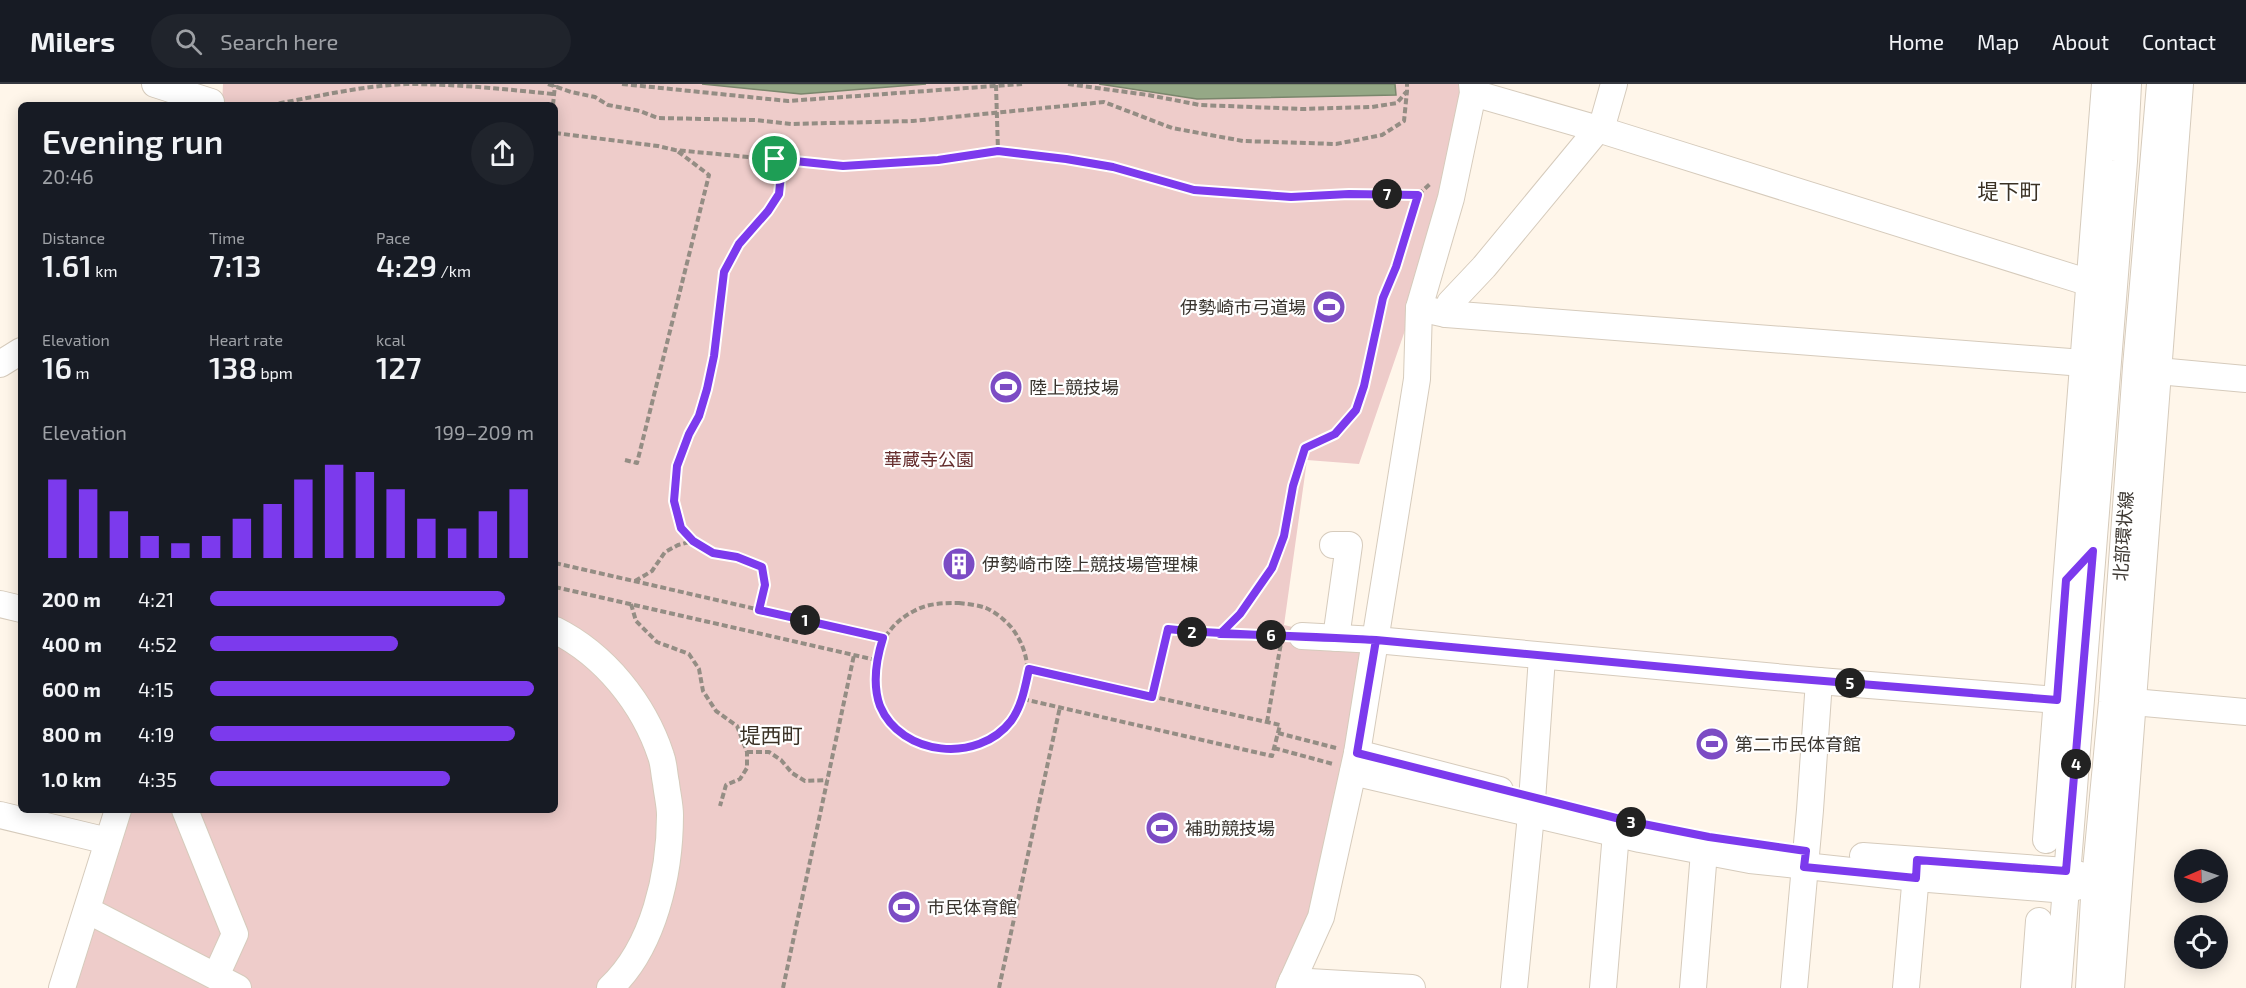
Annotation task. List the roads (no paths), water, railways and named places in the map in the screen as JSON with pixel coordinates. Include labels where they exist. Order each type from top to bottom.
[{"type":"street","points":[[155,84],[212,97]]},
{"type":"street","points":[[1446,314],[1450,303],[1484,267],[1598,129],[1604,119],[1614,84]]},
{"type":"street","points":[[2046,840],[2105,84]]},
{"type":"street","name":"北部環状線","points":[[2058,988],[2124,161],[2128,84]]},
{"type":"street","name":"北部環状線","points":[[2089,988],[2095,880],[2160,84]]},
{"type":"street","points":[[2109,988],[2133,707],[2180,84]]},
{"type":"street","points":[[1412,988],[1290,985],[1321,917],[1346,759],[1376,640],[1418,378],[1419,308],[1451,198],[1472,89],[2090,283]]},
{"type":"street","points":[[2158,117],[2176,144]]},
{"type":"street","points":[[2096,196],[2124,161]]},
{"type":"street","points":[[1419,308],[1446,314],[2083,363]]},
{"type":"street","points":[[0,364],[18,353]]},
{"type":"street","points":[[2157,383],[2246,379]]},
{"type":"street","points":[[2131,432],[2157,383]]},
{"type":"street","points":[[2076,455],[2098,486]]},
{"type":"street","points":[[2126,509],[2145,544]]},
{"type":"street","points":[[1333,545],[1349,545],[1336,638]]},
{"type":"street","points":[[2066,580],[2093,551]]},
{"type":"street","points":[[0,604],[18,608]]},
{"type":"street","points":[[558,632],[573,639],[620,682],[644,714],[662,758],[670,814],[664,871],[664,912],[610,988]]},
{"type":"street","points":[[1292,636],[1376,640],[1542,657],[2057,700]]},
{"type":"street","points":[[1514,988],[1532,806],[1542,657]]},
{"type":"street","points":[[1794,988],[1819,681]]},
{"type":"street","points":[[2108,740],[2133,707]]},
{"type":"street","points":[[2133,707],[2246,712]]},
{"type":"street","points":[[2054,745],[2074,791]]},
{"type":"street","points":[[1346,759],[1532,806],[1616,833],[1750,860],[1805,859],[2066,880],[2095,880]]},
{"type":"street","points":[[1532,806],[1698,835],[1805,859]]},
{"type":"street","points":[[62,988],[117,813]]},
{"type":"street","points":[[186,813],[235,934],[216,976]]},
{"type":"street","points":[[0,815],[108,841]]},
{"type":"street","points":[[1603,988],[1616,833]]},
{"type":"street","points":[[1694,988],[1704,852]]},
{"type":"street","points":[[1906,988],[1916,869]]},
{"type":"street","points":[[87,910],[238,988]]},
{"type":"street","points":[[2034,988],[2039,921]]},
{"type":"street","points":[[2092,952],[2109,988]]},
{"type":"street","points":[[2040,988],[2060,958]]},
{"type":"place","name":"伊勢崎市弓道場","points":[[1329,307]]},
{"type":"place","name":"陸上競技場","points":[[1006,387]]},
{"type":"place","name":"伊勢崎市陸上競技場管理棟","points":[[959,564]]},
{"type":"place","name":"第二市民体育館","points":[[1712,744]]},
{"type":"place","name":"補助競技場","points":[[1162,828]]},
{"type":"place","name":"市民体育館","points":[[904,907]]},
{"type":"district","name":"堤下町","points":[[2009,190]]},
{"type":"district","name":"堤西町","points":[[771,734]]},
{"type":"park label","name":"華蔵寺公園","points":[[929,459]]}]
